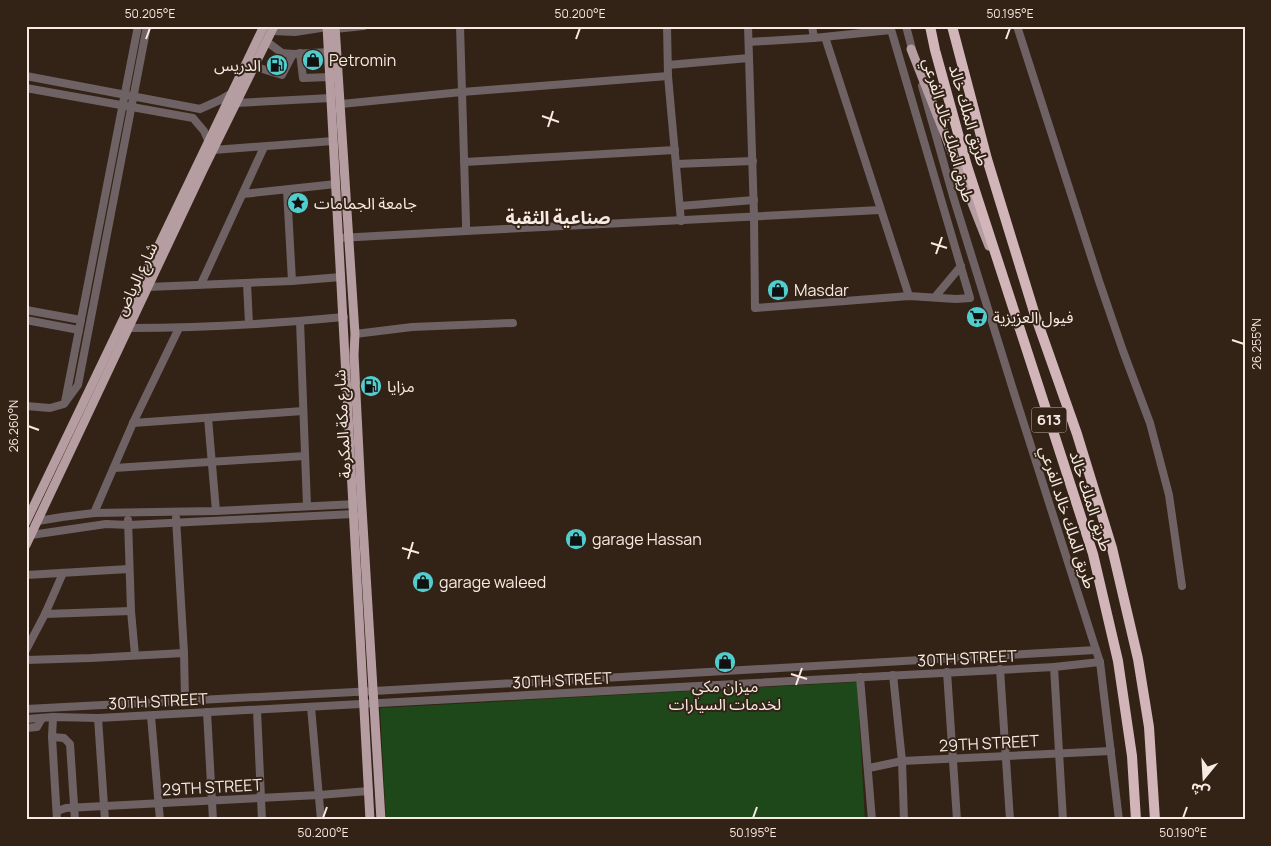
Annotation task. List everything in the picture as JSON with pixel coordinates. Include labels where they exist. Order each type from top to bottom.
[{"type":"highway","name":"طريق الملك خالد","points":[[930,26],[967,166],[1094,554],[1118,661],[1132,756],[1136,820]]},
{"type":"highway","name":"طريق الملك خالد","points":[[953,26],[987,159],[1034,312],[1077,434],[1112,548],[1138,659],[1149,727],[1155,820]]},
{"type":"highway","points":[[1130,820],[1132,756]]},
{"type":"main road","name":"شارع مكة المكرمة","points":[[331,27],[329,52],[341,277],[357,504],[374,691],[381,820]]},
{"type":"main road","name":"شارع مكة المكرمة","points":[[331,27],[341,104],[355,334],[357,504],[354,514],[370,820]]},
{"type":"main road","name":"شارع الرياض","points":[[26,522],[112,355],[129,328],[266,41],[270,28]]},
{"type":"main road","name":"شارع الرياض","points":[[26,545],[208,140],[232,93],[270,28]]},
{"type":"main road","points":[[911,48],[1015,311]]},
{"type":"main road","points":[[333,138],[337,135],[343,145]]},
{"type":"street","points":[[64,404],[138,26]]},
{"type":"street","points":[[26,406],[50,408],[64,404],[78,385],[146,26]]},
{"type":"street","points":[[270,28],[295,32],[331,27],[364,26]]},
{"type":"street","points":[[460,26],[466,231]]},
{"type":"street","points":[[668,26],[668,76],[681,220]]},
{"type":"street","points":[[748,26],[754,200],[755,308],[909,296],[970,298],[986,301]]},
{"type":"street","points":[[812,26],[814,38]]},
{"type":"street","name":"طريق الملك خالد الفرعي","points":[[906,26],[953,196],[1100,662],[1119,820]]},
{"type":"street","points":[[1016,26],[1099,281],[1150,423],[1169,495],[1182,586]]},
{"type":"street","points":[[749,42],[825,37],[891,28],[970,298]]},
{"type":"street","points":[[825,37],[909,296]]},
{"type":"street","points":[[266,41],[282,52],[296,54],[329,52]]},
{"type":"street","points":[[253,66],[282,75],[296,54]]},
{"type":"street","points":[[296,54],[303,78],[330,77]]},
{"type":"street","points":[[668,65],[749,58]]},
{"type":"street","points":[[26,76],[200,109],[232,93]]},
{"type":"street","points":[[341,104],[462,92],[668,76]]},
{"type":"street","points":[[26,88],[193,118],[204,131],[208,140]]},
{"type":"street","points":[[236,103],[331,98]]},
{"type":"street","points":[[193,118],[196,108]]},
{"type":"street","points":[[213,150],[264,147],[333,138]]},
{"type":"street","points":[[201,284],[264,147]]},
{"type":"street","points":[[464,162],[675,150]]},
{"type":"street","points":[[676,164],[752,161]]},
{"type":"street","points":[[242,194],[336,184]]},
{"type":"street","points":[[287,190],[292,281]]},
{"type":"street","points":[[680,206],[754,200]]},
{"type":"street","points":[[339,238],[880,210]]},
{"type":"street","points":[[935,297],[961,266]]},
{"type":"street","points":[[148,287],[341,277]]},
{"type":"street","points":[[247,283],[249,324]]},
{"type":"street","points":[[26,310],[81,320]]},
{"type":"street","points":[[129,328],[179,328],[344,317]]},
{"type":"street","points":[[26,320],[79,330]]},
{"type":"street","points":[[300,321],[307,506]]},
{"type":"street","points":[[355,334],[412,328],[513,323]]},
{"type":"street","points":[[94,513],[133,423],[179,328]]},
{"type":"street","points":[[133,423],[303,411]]},
{"type":"street","points":[[208,418],[216,511]]},
{"type":"street","points":[[114,468],[305,456]]},
{"type":"street","points":[[38,521],[62,516],[94,513],[127,514],[216,511],[357,504]]},
{"type":"street","points":[[176,511],[185,700]]},
{"type":"street","points":[[127,514],[129,525],[131,611],[135,655]]},
{"type":"street","points":[[31,535],[106,524],[129,525],[354,514]]},
{"type":"street","points":[[26,575],[129,569]]},
{"type":"street","points":[[26,650],[45,614],[63,573]]},
{"type":"street","points":[[45,614],[131,611]]},
{"type":"street","name":"30TH STREET","points":[[26,709],[362,692],[1096,650]]},
{"type":"street","points":[[26,660],[184,653]]},
{"type":"street","name":"30TH STREET","points":[[26,719],[151,716],[1054,667],[1100,662]]},
{"type":"street","points":[[1054,667],[1063,820]]},
{"type":"street","points":[[1000,669],[1010,820]]},
{"type":"street","points":[[947,672],[957,820]]},
{"type":"street","points":[[893,676],[902,761],[904,820]]},
{"type":"street","points":[[860,677],[872,820]]},
{"type":"street","points":[[311,707],[321,820]]},
{"type":"street","points":[[257,710],[262,820]]},
{"type":"street","points":[[207,712],[213,820]]},
{"type":"street","points":[[151,716],[160,820]]},
{"type":"street","points":[[53,717],[52,737],[57,820]]},
{"type":"street","points":[[26,728],[37,727],[42,718]]},
{"type":"street","points":[[98,718],[105,820]]},
{"type":"street","points":[[52,737],[64,738],[70,744],[75,820]]},
{"type":"street","name":"29TH STREET","points":[[869,768],[902,761],[1111,751]]},
{"type":"street","name":"29TH STREET","points":[[56,811],[105,806],[369,791]]},
{"type":"green space","points":[[857,682],[865,820],[386,820],[380,708]]},
{"type":"place","name":"Petromin","points":[[313,60]]},
{"type":"place","name":"الدريس","points":[[277,65]]},
{"type":"place","name":"جامعة الجمامات","points":[[298,203]]},
{"type":"place","name":"Masdar","points":[[778,290]]},
{"type":"place","name":"فيول العزيزية","points":[[977,317]]},
{"type":"place","name":"مزايا","points":[[371,386]]},
{"type":"place","name":"garage Hassan","points":[[576,539]]},
{"type":"place","name":"garage waleed","points":[[423,582]]},
{"type":"place","name":"ميزان مكي لخدمات السيارات","points":[[725,662]]},
{"type":"district","name":"صناعية الثقبة","points":[[558,218]]}]
